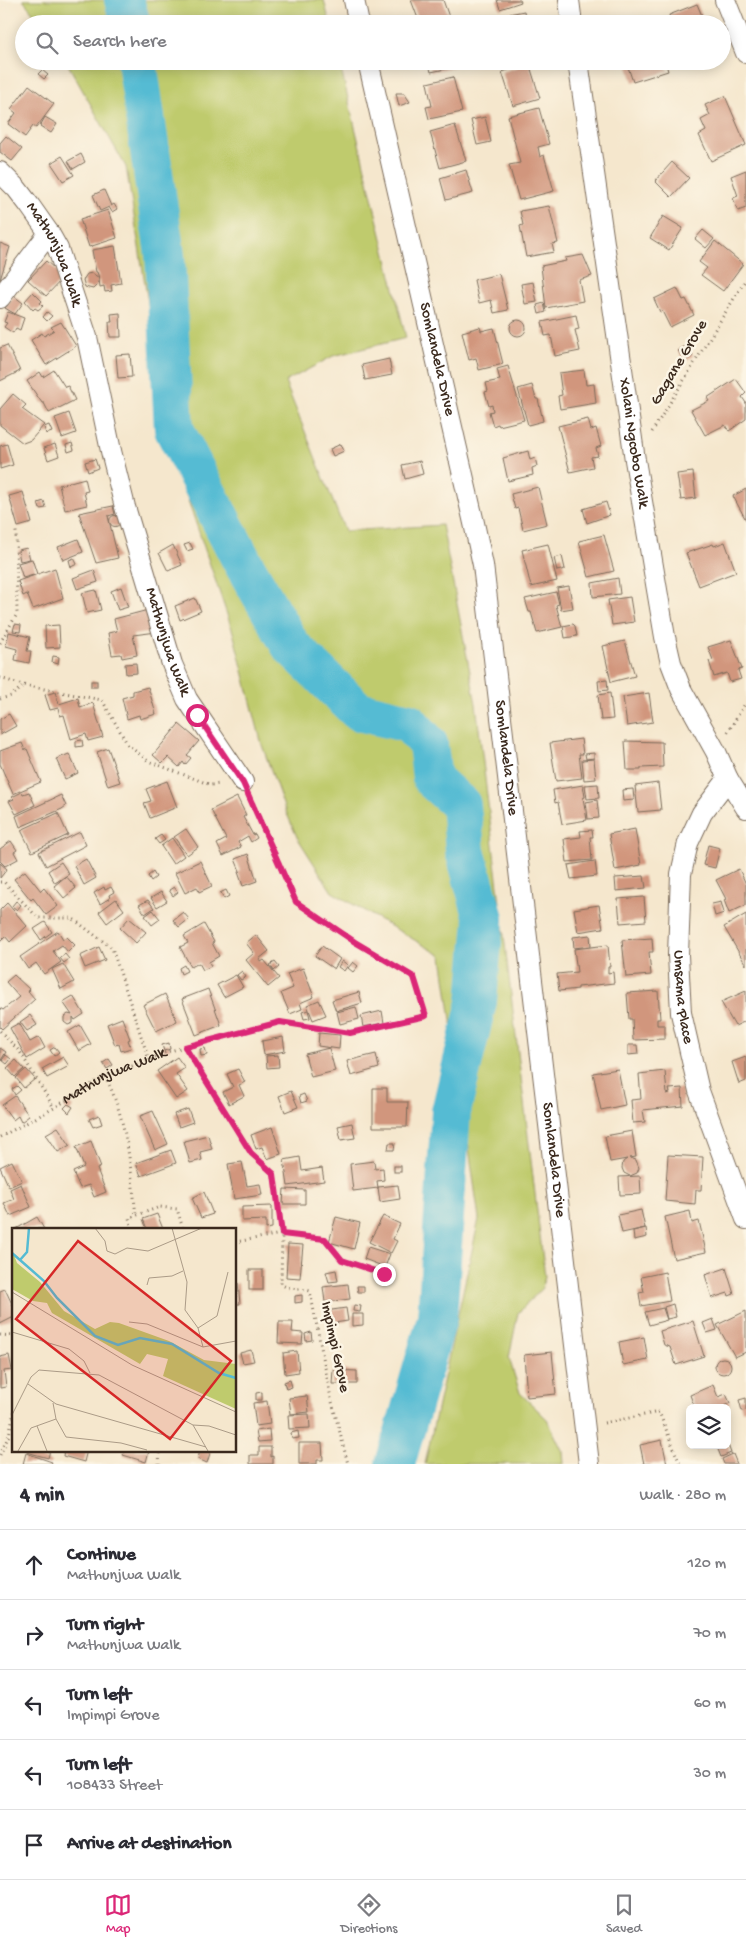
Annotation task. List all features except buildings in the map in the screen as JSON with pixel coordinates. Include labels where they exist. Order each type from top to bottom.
[{"type":"street","points":[[354,0],[357,15]]},
{"type":"street","points":[[569,0],[571,15]]},
{"type":"street","points":[[725,0],[731,15]]},
{"type":"street","points":[[731,15],[746,53]]},
{"type":"street","name":"Somlandela Drive","points":[[370,70],[483,565],[589,1464]]},
{"type":"street","name":"Xolani Ngcobo Walk","points":[[579,70],[635,460],[664,637],[681,689],[716,752],[728,779],[746,808]]},
{"type":"street","name":"Mathunjwa Walk","points":[[0,172],[17,189],[50,233],[58,249],[87,337],[125,507],[172,664],[187,699],[243,782]]},
{"type":"street","points":[[0,298],[50,233]]},
{"type":"street","name":"Umsama Place","points":[[728,779],[702,814],[688,843],[681,874],[678,955],[681,1013],[699,1091],[746,1219]]},
{"type":"path","name":"Gagane Grove","points":[[635,460],[746,279]]},
{"type":"path","points":[[0,643],[16,614],[16,530]]},
{"type":"path","points":[[0,678],[23,685],[102,700],[128,745],[148,761],[211,784],[243,782]]},
{"type":"path","points":[[0,699],[11,696],[23,685]]},
{"type":"path","points":[[716,752],[746,702]]},
{"type":"path","name":"Mathunjwa Walk","points":[[0,1136],[54,1108],[105,1076],[166,1052],[280,1022],[350,1033],[426,1016],[414,977],[355,942],[296,902],[243,782]]},
{"type":"path","points":[[0,882],[4,882],[38,918],[72,918],[112,948],[149,1060]]},
{"type":"path","name":"Mathunjwa Walk","points":[[0,1031],[20,1052],[54,1108]]},
{"type":"path","name":"Impimpi Grove","points":[[185,1047],[251,1153],[274,1174],[282,1234],[281,1284],[286,1288],[310,1291],[331,1398],[348,1464]]},
{"type":"path","points":[[105,1076],[113,1092],[130,1152],[136,1216]]},
{"type":"path","points":[[132,1228],[129,1218],[160,1207],[177,1209],[183,1228]]},
{"type":"path","points":[[236,1242],[282,1234],[325,1239],[342,1260],[384,1274]]},
{"type":"path","points":[[585,1426],[658,1412],[680,1464]]},
{"type":"path","points":[[0,1455],[9,1435],[12,1421]]},
{"type":"green space","points":[[23,0],[324,0],[328,15],[35,15]]},
{"type":"green space","points":[[71,70],[341,70],[406,338],[333,356],[285,382],[345,531],[442,525],[476,704],[545,1277],[542,1288],[518,1313],[509,1358],[520,1393],[547,1419],[563,1452],[564,1464],[425,1464],[479,1219],[442,956],[332,892],[297,837],[284,807],[262,745],[233,632],[173,456],[126,167]]},
{"type":"waterway","points":[[124,0],[128,15]]},
{"type":"waterway","points":[[138,70],[165,255],[174,429],[243,563],[291,646],[358,711],[409,723],[428,744],[432,779],[461,805],[465,851],[484,919],[477,1002],[451,1112],[437,1319],[395,1464]]},
{"type":"route","points":[[197,715],[243,783],[296,902],[355,942],[414,977],[426,1016],[350,1033],[280,1022],[185,1047],[251,1153],[274,1174],[282,1234],[325,1239],[342,1260],[384,1274]]}]
